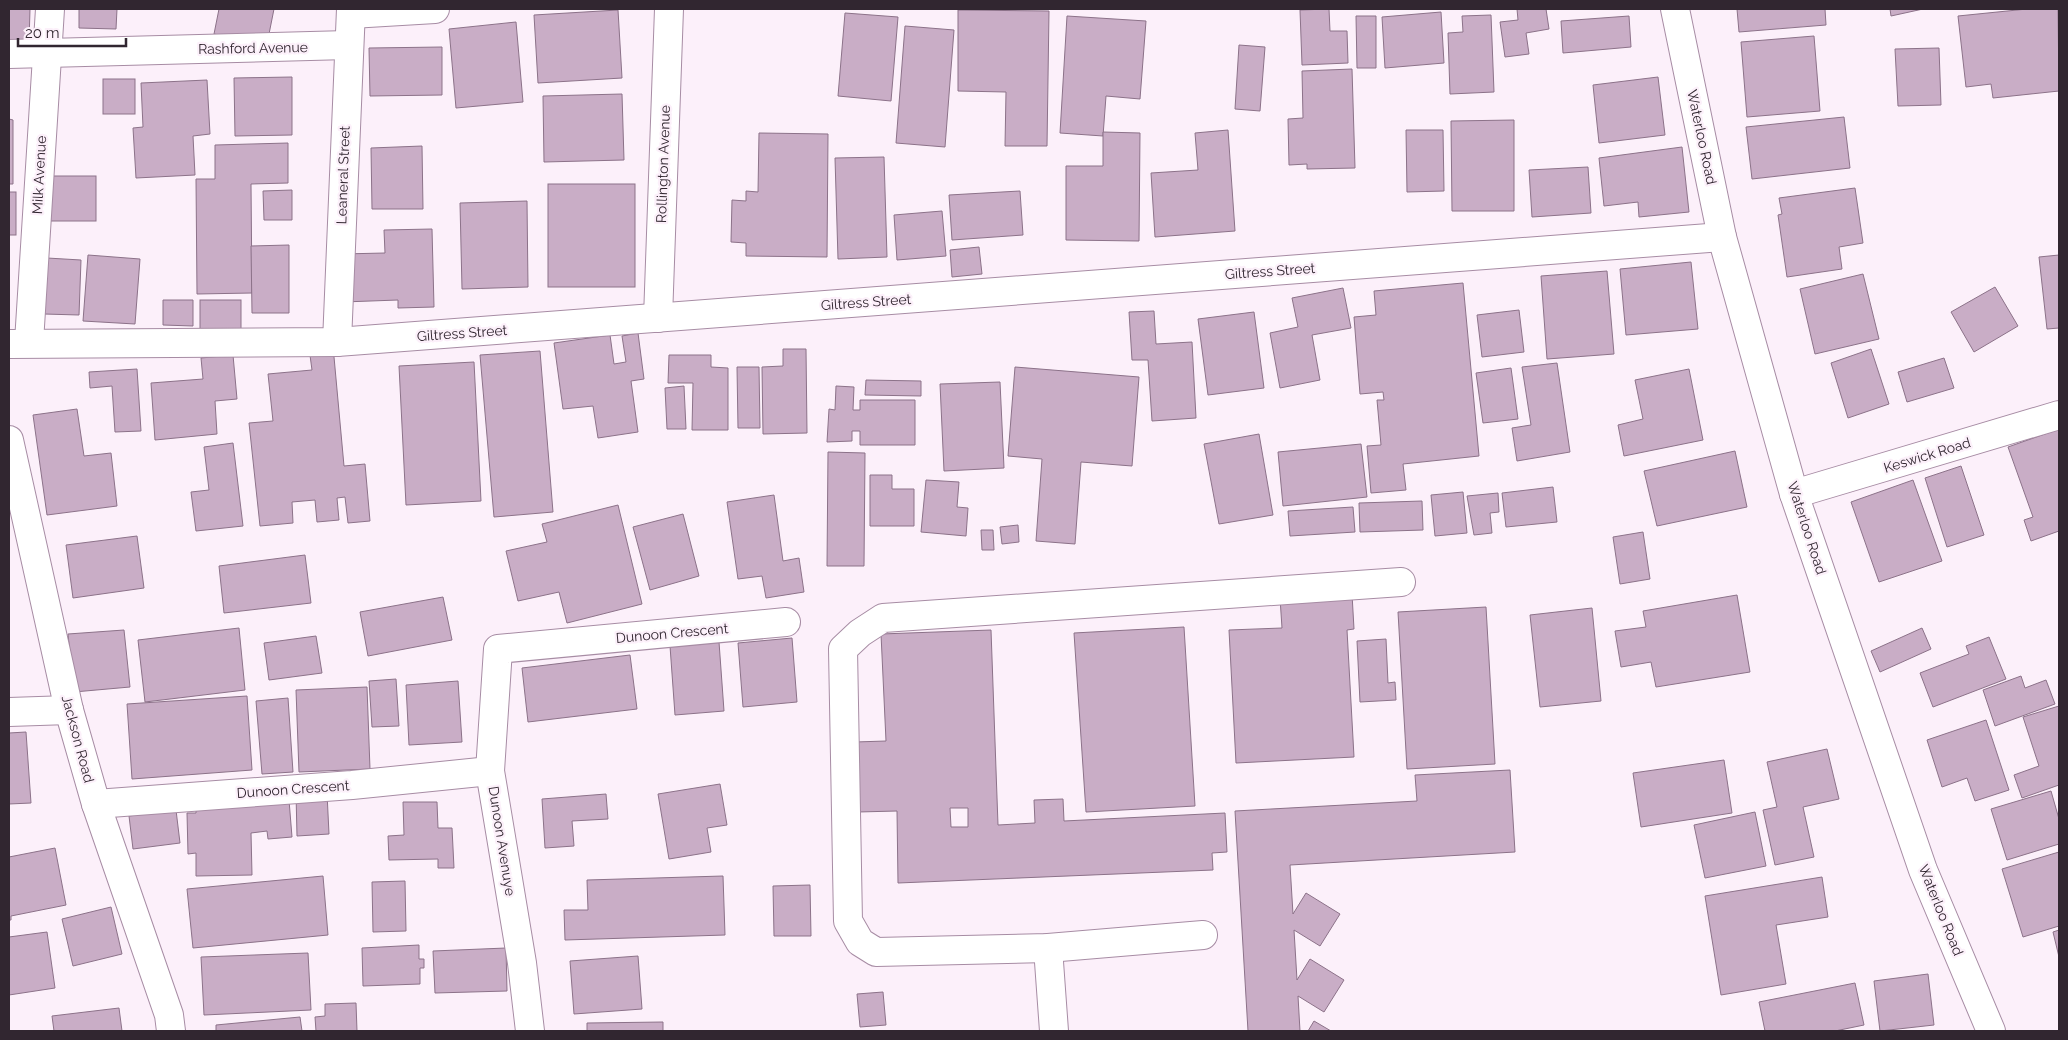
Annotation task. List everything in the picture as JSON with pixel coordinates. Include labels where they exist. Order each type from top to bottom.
[{"type":"street","name":"Milk Avenue","points":[[19,343],[50,9]]},
{"type":"street","points":[[351,11],[435,9]]},
{"type":"street","name":"Rollington Avenue","points":[[658,318],[669,9]]},
{"type":"street","name":"Waterloo Road","points":[[1675,9],[1722,237],[1794,494],[1923,870],[1991,1031]]},
{"type":"street","name":"Leaneral Street","points":[[337,342],[348,46],[351,11]]},
{"type":"street","name":"Rashford Avenue","points":[[9,54],[348,46]]},
{"type":"street","name":"Giltress Street","points":[[19,343],[337,342],[1722,237]]},
{"type":"street","name":"Keswick Road","points":[[1794,494],[2059,415]]},
{"type":"street","name":"Jackson Road","points":[[9,440],[70,710],[96,804],[169,1015],[171,1031]]},
{"type":"street","points":[[1203,935],[1048,948],[876,952],[860,942],[848,921],[843,649],[860,632],[883,618],[1401,582]]},
{"type":"street","name":"Dunoon Crescent","points":[[498,649],[786,622]]},
{"type":"street","name":"Dunoon Avenuye","points":[[498,649],[490,771],[522,963],[530,1031]]},
{"type":"street","points":[[9,712],[70,710]]},
{"type":"street","name":"Dunoon Crescent","points":[[96,804],[352,785],[490,771]]},
{"type":"street","points":[[1048,948],[1054,1031]]},
{"type":"building","points":[[9,9],[30,9],[29,43],[9,43]]},
{"type":"building","points":[[79,9],[117,9],[116,29],[79,28]]},
{"type":"building","points":[[219,9],[274,9],[267,44],[214,34]]},
{"type":"building","points":[[1329,9],[1330,31],[1347,31],[1348,63],[1302,65],[1300,10]]},
{"type":"building","points":[[1517,9],[1546,9],[1549,29],[1526,33],[1529,54],[1505,57],[1500,22],[1518,20]]},
{"type":"building","points":[[1737,9],[1825,9],[1826,25],[1739,32]]},
{"type":"building","points":[[1890,9],[1923,9],[1891,16]]},
{"type":"building","points":[[2027,9],[2058,9],[2059,91],[1993,98],[1991,84],[1966,87],[1958,16]]},
{"type":"building","points":[[618,10],[622,78],[538,83],[534,15]]},
{"type":"building","points":[[958,10],[1049,11],[1047,146],[1005,146],[1006,92],[958,91]]},
{"type":"building","points":[[1441,12],[1444,63],[1385,68],[1382,17]]},
{"type":"building","points":[[845,13],[898,17],[891,101],[838,96]]},
{"type":"building","points":[[1491,15],[1494,92],[1450,94],[1448,33],[1463,32],[1462,16]]},
{"type":"building","points":[[1067,16],[1146,21],[1140,99],[1106,96],[1103,136],[1060,133]]},
{"type":"building","points":[[1356,16],[1376,16],[1376,68],[1357,68]]},
{"type":"building","points":[[1629,16],[1631,47],[1563,53],[1561,21]]},
{"type":"building","points":[[516,22],[523,102],[456,108],[449,29]]},
{"type":"building","points":[[905,26],[954,30],[945,147],[896,143]]},
{"type":"building","points":[[1814,36],[1820,111],[1747,117],[1741,42]]},
{"type":"building","points":[[1239,45],[1265,47],[1260,111],[1235,109]]},
{"type":"building","points":[[442,47],[442,95],[370,96],[369,48]]},
{"type":"building","points":[[1939,48],[1941,105],[1898,106],[1895,49]]},
{"type":"building","points":[[1352,69],[1355,168],[1307,169],[1307,164],[1289,165],[1288,119],[1303,118],[1302,71]]},
{"type":"building","points":[[292,77],[292,135],[235,136],[234,78]]},
{"type":"building","points":[[1658,77],[1665,135],[1599,143],[1593,85]]},
{"type":"building","points":[[103,79],[135,79],[135,114],[103,114]]},
{"type":"building","points":[[207,80],[210,134],[193,136],[195,175],[136,178],[133,128],[143,127],[141,83]]},
{"type":"building","points":[[622,94],[624,160],[544,162],[543,96]]},
{"type":"building","points":[[1844,117],[1850,168],[1752,179],[1746,127]]},
{"type":"building","points":[[9,119],[13,120],[13,184],[9,184]]},
{"type":"building","points":[[1514,120],[1514,211],[1452,211],[1451,121]]},
{"type":"building","points":[[1228,130],[1235,231],[1155,237],[1151,173],[1198,170],[1195,133]]},
{"type":"building","points":[[1406,130],[1443,130],[1444,191],[1407,192]]},
{"type":"building","points":[[1103,132],[1140,133],[1139,241],[1066,240],[1066,166],[1103,166]]},
{"type":"building","points":[[759,133],[828,134],[827,257],[746,256],[746,243],[731,242],[732,200],[746,201],[746,191],[758,192]]},
{"type":"building","points":[[288,143],[288,183],[251,184],[252,293],[197,294],[196,179],[215,179],[215,145]]},
{"type":"building","points":[[422,146],[423,209],[372,209],[371,148]]},
{"type":"building","points":[[1682,147],[1689,212],[1639,217],[1638,202],[1604,206],[1599,158]]},
{"type":"building","points":[[884,157],[887,257],[838,259],[835,158]]},
{"type":"building","points":[[1588,167],[1591,213],[1532,217],[1529,170]]},
{"type":"building","points":[[47,176],[96,176],[96,221],[47,221]]},
{"type":"building","points":[[548,184],[635,184],[635,287],[548,287]]},
{"type":"building","points":[[1855,188],[1863,243],[1839,247],[1842,269],[1787,277],[1778,215],[1782,214],[1779,198]]},
{"type":"building","points":[[292,190],[292,220],[264,220],[263,191]]},
{"type":"building","points":[[1020,191],[1023,235],[952,240],[949,195]]},
{"type":"building","points":[[9,192],[16,192],[16,235],[9,235]]},
{"type":"building","points":[[527,201],[528,287],[462,289],[460,203]]},
{"type":"building","points":[[942,211],[946,256],[897,260],[894,215]]},
{"type":"building","points":[[432,229],[434,307],[398,308],[398,300],[343,302],[341,254],[385,253],[384,230]]},
{"type":"building","points":[[289,245],[289,313],[252,313],[251,246]]},
{"type":"building","points":[[979,247],[982,274],[952,277],[950,250]]},
{"type":"building","points":[[88,255],[140,259],[135,324],[83,321]]},
{"type":"building","points":[[2059,255],[2059,328],[2047,329],[2039,257]]},
{"type":"building","points":[[47,258],[81,260],[79,315],[44,314]]},
{"type":"building","points":[[1691,262],[1698,329],[1626,335],[1620,269]]},
{"type":"building","points":[[1607,271],[1614,354],[1547,359],[1541,276]]},
{"type":"building","points":[[1863,274],[1879,339],[1815,354],[1800,289]]},
{"type":"building","points":[[1463,283],[1479,456],[1403,464],[1406,490],[1371,493],[1367,446],[1381,445],[1377,400],[1384,400],[1383,392],[1360,394],[1354,317],[1376,315],[1374,291]]},
{"type":"building","points":[[1995,287],[2018,326],[1974,352],[1951,312]]},
{"type":"building","points":[[1343,288],[1351,328],[1312,335],[1320,380],[1280,388],[1270,333],[1298,327],[1292,298]]},
{"type":"building","points":[[163,300],[193,300],[193,326],[163,325]]},
{"type":"building","points":[[200,300],[241,300],[241,329],[200,329]]},
{"type":"building","points":[[1519,310],[1524,352],[1482,357],[1477,315]]},
{"type":"building","points":[[1154,311],[1156,344],[1192,342],[1196,418],[1152,421],[1148,360],[1132,360],[1129,312]]},
{"type":"building","points":[[1254,312],[1264,388],[1208,395],[1198,319]]},
{"type":"building","points":[[638,333],[644,379],[631,381],[638,432],[598,438],[593,406],[563,409],[554,343],[610,335],[614,364],[626,362],[622,336]]},
{"type":"building","points":[[333,346],[344,466],[365,464],[370,521],[348,523],[345,497],[337,498],[339,520],[317,522],[315,500],[292,502],[293,523],[260,526],[249,423],[273,421],[268,374],[312,370],[309,348]]},
{"type":"building","points":[[783,349],[806,349],[807,433],[763,434],[762,367],[783,366]]},
{"type":"building","points":[[1871,349],[1889,404],[1848,418],[1831,363]]},
{"type":"building","points":[[540,351],[553,512],[494,517],[480,355]]},
{"type":"building","points":[[233,355],[237,399],[215,401],[217,434],[155,440],[151,383],[203,379],[201,358]]},
{"type":"building","points":[[669,355],[711,355],[711,367],[728,368],[728,430],[692,430],[693,383],[668,383]]},
{"type":"building","points":[[1944,358],[1954,388],[1907,402],[1898,372]]},
{"type":"building","points":[[474,362],[481,501],[406,505],[399,366]]},
{"type":"building","points":[[1557,363],[1570,452],[1517,461],[1512,428],[1531,425],[1522,367]]},
{"type":"building","points":[[737,367],[759,367],[760,428],[738,428]]},
{"type":"building","points":[[1015,367],[1139,377],[1132,466],[1081,462],[1075,544],[1036,541],[1042,459],[1008,456]]},
{"type":"building","points":[[1511,368],[1518,419],[1483,423],[1476,373]]},
{"type":"building","points":[[137,369],[141,431],[115,432],[112,386],[90,388],[89,372]]},
{"type":"building","points":[[1689,369],[1703,440],[1624,456],[1618,425],[1643,419],[1635,380]]},
{"type":"building","points":[[866,380],[921,381],[921,396],[865,395]]},
{"type":"building","points":[[1000,382],[1004,468],[944,471],[940,384]]},
{"type":"building","points":[[684,386],[686,429],[667,429],[665,388]]},
{"type":"building","points":[[836,386],[854,387],[853,410],[860,410],[860,400],[915,400],[915,445],[860,445],[860,431],[852,431],[852,441],[827,442],[829,409],[835,410]]},
{"type":"building","points":[[77,409],[84,456],[111,453],[117,506],[47,515],[33,415]]},
{"type":"building","points":[[2059,429],[2059,531],[2031,541],[2024,520],[2033,517],[2008,447]]},
{"type":"building","points":[[1259,434],[1273,515],[1219,524],[1204,444]]},
{"type":"building","points":[[233,443],[243,526],[196,531],[191,492],[209,490],[204,447]]},
{"type":"building","points":[[1361,444],[1367,497],[1283,506],[1278,452]]},
{"type":"building","points":[[1735,451],[1747,507],[1657,526],[1644,471]]},
{"type":"building","points":[[828,452],[865,453],[864,566],[827,566]]},
{"type":"building","points":[[1961,466],[1984,535],[1947,547],[1925,478]]},
{"type":"building","points":[[870,475],[892,475],[892,489],[914,489],[914,526],[870,526]]},
{"type":"building","points":[[926,480],[959,482],[957,507],[968,508],[966,536],[921,532]]},
{"type":"building","points":[[1913,480],[1942,561],[1879,582],[1851,502]]},
{"type":"building","points":[[1553,487],[1557,522],[1506,527],[1502,493]]},
{"type":"building","points":[[1463,492],[1467,533],[1435,536],[1431,495]]},
{"type":"building","points":[[1498,493],[1499,512],[1490,513],[1492,533],[1474,535],[1467,496]]},
{"type":"building","points":[[774,495],[783,561],[799,558],[804,592],[766,598],[762,576],[738,579],[727,502]]},
{"type":"building","points":[[1422,501],[1423,530],[1360,532],[1359,503]]},
{"type":"building","points":[[618,505],[642,604],[567,623],[559,592],[518,601],[506,551],[547,542],[542,524]]},
{"type":"building","points":[[1353,507],[1355,532],[1290,536],[1288,511]]},
{"type":"building","points":[[683,514],[699,576],[650,590],[633,527]]},
{"type":"building","points":[[1018,525],[1019,542],[1002,544],[1000,527]]},
{"type":"building","points":[[981,530],[993,530],[994,550],[982,550]]},
{"type":"building","points":[[1643,532],[1650,579],[1620,584],[1613,537]]},
{"type":"building","points":[[137,536],[144,588],[73,598],[66,545]]},
{"type":"building","points":[[305,555],[311,603],[224,613],[219,566]]},
{"type":"building","points":[[1352,594],[1354,629],[1347,630],[1354,757],[1236,763],[1229,630],[1282,628],[1280,598]]},
{"type":"building","points":[[1737,595],[1750,672],[1656,687],[1651,662],[1621,667],[1615,631],[1646,627],[1643,611]]},
{"type":"building","points":[[443,597],[452,640],[368,656],[360,612]]},
{"type":"building","points":[[1486,607],[1495,764],[1407,769],[1398,612]]},
{"type":"building","points":[[1592,608],[1601,701],[1540,707],[1530,615]]},
{"type":"building","points":[[1184,627],[1195,806],[1086,812],[1074,633]]},
{"type":"building","points":[[239,628],[245,690],[145,702],[138,640]]},
{"type":"building","points":[[1922,628],[1931,649],[1880,672],[1871,651]]},
{"type":"building","points":[[124,630],[130,687],[74,692],[68,634]]},
{"type":"building","points":[[991,630],[998,825],[1035,823],[1034,800],[1063,799],[1064,821],[1225,813],[1227,852],[1212,853],[1213,870],[898,883],[897,811],[858,812],[855,742],[886,741],[881,634]],"holes":[[[950,808],[968,808],[968,827],[951,827]]]},
{"type":"building","points":[[316,636],[322,673],[269,680],[264,643]]},
{"type":"building","points":[[1989,637],[2006,679],[1933,707],[1920,673],[1969,654],[1966,646]]},
{"type":"building","points":[[792,638],[797,702],[743,707],[738,643]]},
{"type":"building","points":[[1386,639],[1388,683],[1395,682],[1396,700],[1360,702],[1357,641]]},
{"type":"building","points":[[719,642],[724,711],[675,715],[670,646]]},
{"type":"building","points":[[630,655],[637,709],[528,722],[522,668]]},
{"type":"building","points":[[2021,676],[2025,688],[2046,680],[2055,704],[1995,726],[1983,690]]},
{"type":"building","points":[[396,679],[399,726],[372,727],[369,681]]},
{"type":"building","points":[[458,681],[462,742],[409,745],[406,685]]},
{"type":"building","points":[[367,687],[370,769],[299,772],[296,690]]},
{"type":"building","points":[[247,696],[252,770],[132,779],[127,704]]},
{"type":"building","points":[[288,698],[293,772],[262,774],[256,701]]},
{"type":"building","points":[[2059,706],[2059,785],[2022,798],[2014,775],[2039,766],[2023,717]]},
{"type":"building","points":[[1986,720],[2009,790],[1975,801],[1967,778],[1942,787],[1927,740]]},
{"type":"building","points":[[26,732],[31,803],[9,804],[9,733]]},
{"type":"building","points":[[1827,749],[1839,799],[1803,807],[1814,857],[1775,865],[1763,810],[1777,807],[1767,762]]},
{"type":"building","points":[[1724,760],[1732,813],[1641,827],[1633,773]]},
{"type":"building","points":[[1510,770],[1515,852],[1290,865],[1293,914],[1306,893],[1340,914],[1320,946],[1294,930],[1297,980],[1310,959],[1344,980],[1324,1012],[1298,996],[1300,1031],[1248,1031],[1235,811],[1417,801],[1415,775]]},
{"type":"building","points":[[720,784],[727,825],[707,828],[711,852],[669,859],[658,794]]},
{"type":"building","points":[[2051,791],[2059,819],[2059,844],[2007,860],[1991,809]]},
{"type":"building","points":[[296,793],[327,793],[329,834],[297,836]]},
{"type":"building","points":[[606,794],[608,819],[572,821],[574,846],[545,848],[542,799]]},
{"type":"building","points":[[289,800],[292,837],[268,839],[267,831],[251,833],[252,875],[196,876],[196,853],[188,854],[187,813],[196,813],[196,810],[231,808],[230,804]]},
{"type":"building","points":[[403,802],[437,802],[438,828],[452,828],[454,868],[438,868],[438,859],[389,860],[388,836],[404,835]]},
{"type":"building","points":[[176,810],[180,843],[133,849],[129,816]]},
{"type":"building","points":[[1755,812],[1766,866],[1705,878],[1694,825]]},
{"type":"building","points":[[55,848],[66,905],[11,916],[11,920],[9,920],[9,857]]},
{"type":"building","points":[[2059,852],[2059,926],[2023,937],[2002,869]]},
{"type":"building","points":[[323,876],[328,935],[193,948],[187,889]]},
{"type":"building","points":[[723,876],[725,935],[565,940],[564,910],[588,910],[587,880]]},
{"type":"building","points":[[1822,877],[1828,917],[1776,925],[1786,984],[1721,995],[1705,896]]},
{"type":"building","points":[[405,881],[406,931],[373,932],[372,882]]},
{"type":"building","points":[[810,885],[811,936],[774,936],[773,886]]},
{"type":"building","points":[[111,907],[122,954],[73,966],[62,919]]},
{"type":"building","points":[[2059,930],[2059,957],[2053,932]]},
{"type":"building","points":[[47,932],[55,988],[9,995],[9,937]]},
{"type":"building","points":[[419,945],[419,959],[424,959],[424,968],[420,968],[420,984],[363,986],[362,948]]},
{"type":"building","points":[[506,948],[507,991],[435,993],[433,951]]},
{"type":"building","points":[[308,953],[311,1010],[204,1015],[201,957]]},
{"type":"building","points":[[638,956],[642,1009],[574,1014],[570,961]]},
{"type":"building","points":[[1928,974],[1934,1025],[1880,1031],[1874,981]]},
{"type":"building","points":[[1855,983],[1864,1025],[1835,1031],[1765,1031],[1759,1002]]},
{"type":"building","points":[[883,992],[886,1025],[860,1027],[857,994]]},
{"type":"building","points":[[356,1003],[357,1031],[316,1031],[315,1017],[325,1016],[325,1004]]},
{"type":"building","points":[[119,1008],[122,1031],[54,1031],[52,1016]]},
{"type":"building","points":[[300,1017],[302,1031],[216,1031],[216,1025]]},
{"type":"building","points":[[1314,1021],[1331,1031],[1308,1031]]},
{"type":"building","points":[[663,1022],[663,1031],[587,1031],[587,1023]]}]
